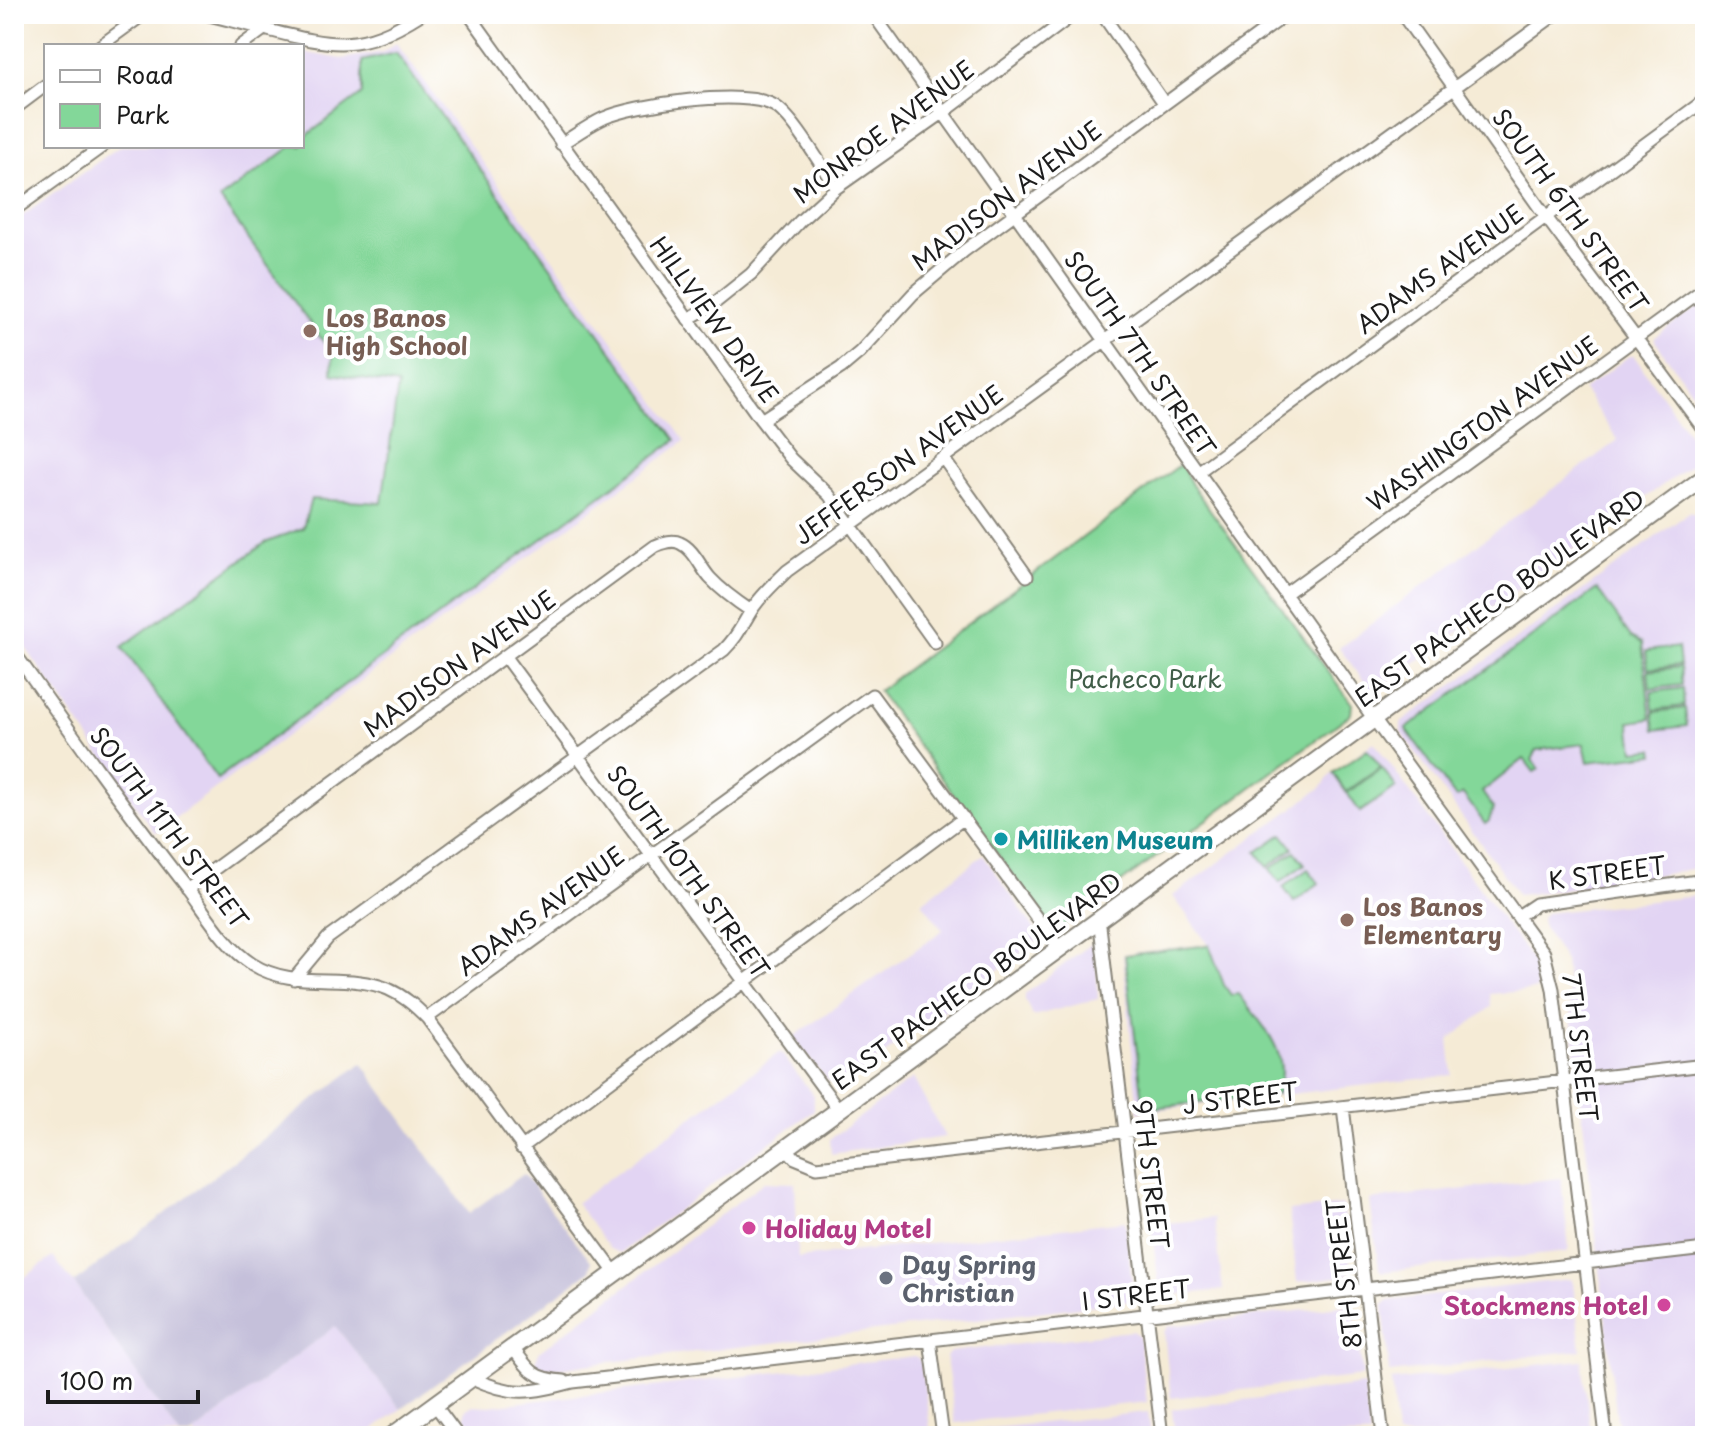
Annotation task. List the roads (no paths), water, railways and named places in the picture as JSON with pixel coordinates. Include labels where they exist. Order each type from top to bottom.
[{"type":"highway","name":"EAST PACHECO BOULEVARD","points":[[392,1436],[1705,477]]},
{"type":"street","points":[[103,44],[144,14]]},
{"type":"street","points":[[205,14],[325,44],[357,44],[393,32],[421,14]]},
{"type":"street","name":"HILLVIEW DRIVE","points":[[469,14],[761,420],[791,459],[829,495],[935,643]]},
{"type":"street","name":"SOUTH 7TH STREET","points":[[873,14],[1373,718]]},
{"type":"street","name":"MONROE AVENUE","points":[[688,319],[741,283],[836,188],[1074,14]]},
{"type":"street","points":[[1102,14],[1164,103]]},
{"type":"street","name":"MADISON AVENUE","points":[[761,420],[841,368],[860,352],[942,267],[1287,14]]},
{"type":"street","name":"SOUTH 6TH STREET","points":[[1402,14],[1546,217],[1705,431]]},
{"type":"street","name":"JEFFERSON AVENUE","points":[[294,979],[328,938],[724,650],[739,634],[765,592],[787,571],[1556,14]]},
{"type":"street","points":[[244,44],[264,29]]},
{"type":"street","points":[[14,109],[44,86]]},
{"type":"street","points":[[561,144],[603,119],[653,103],[736,99],[772,104],[784,113],[836,188]]},
{"type":"street","name":"ADAMS AVENUE","points":[[1198,472],[1705,100]]},
{"type":"street","points":[[14,210],[100,148]]},
{"type":"street","name":"WASHINGTON AVENUE","points":[[1285,594],[1705,288]]},
{"type":"street","points":[[943,458],[1027,576]]},
{"type":"street","name":"MADISON AVENUE","points":[[187,889],[655,546],[671,541],[682,543],[728,596],[751,611]]},
{"type":"street","name":"SOUTH 11TH STREET","points":[[14,652],[139,827],[241,957],[256,967],[294,979],[380,986],[400,995],[427,1018],[616,1274]]},
{"type":"street","name":"SOUTH 10TH STREET","points":[[505,657],[839,1110]]},
{"type":"street","name":"ADAMS AVENUE","points":[[427,1018],[872,695],[964,818]]},
{"type":"street","name":"7TH STREET","points":[[1373,718],[1548,960],[1606,1436]]},
{"type":"street","points":[[521,1148],[964,818],[1059,948]]},
{"type":"street","name":"K STREET","points":[[1518,916],[1536,904],[1705,880]]},
{"type":"street","name":"9TH STREET","points":[[1099,918],[1162,1436]]},
{"type":"street","name":"J STREET","points":[[787,1149],[795,1158],[817,1167],[1705,1065]]},
{"type":"street","name":"8TH STREET","points":[[1343,1107],[1383,1436]]},
{"type":"street","name":"I STREET","points":[[472,1378],[506,1392],[539,1391],[573,1382],[1705,1249]]},
{"type":"street","points":[[930,1340],[943,1436]]},
{"type":"street","name":"I STREET","points":[[513,1348],[536,1375],[573,1382]]},
{"type":"street","points":[[435,1405],[458,1436]]},
{"type":"street","points":[[1687,1436],[1705,1434]]},
{"type":"place","name":"Los Banos High School","points":[[310,331]]},
{"type":"place","name":"Milliken Museum","points":[[1001,839]]},
{"type":"place","name":"Los Banos Elementary","points":[[1347,920]]},
{"type":"place","name":"Holiday Motel","points":[[749,1228]]},
{"type":"place","name":"Day Spring Christian","points":[[886,1278]]},
{"type":"place","name":"Stockmens Hotel","points":[[1664,1305]]},
{"type":"park label","name":"Pacheco Park","points":[[1145,678]]}]
